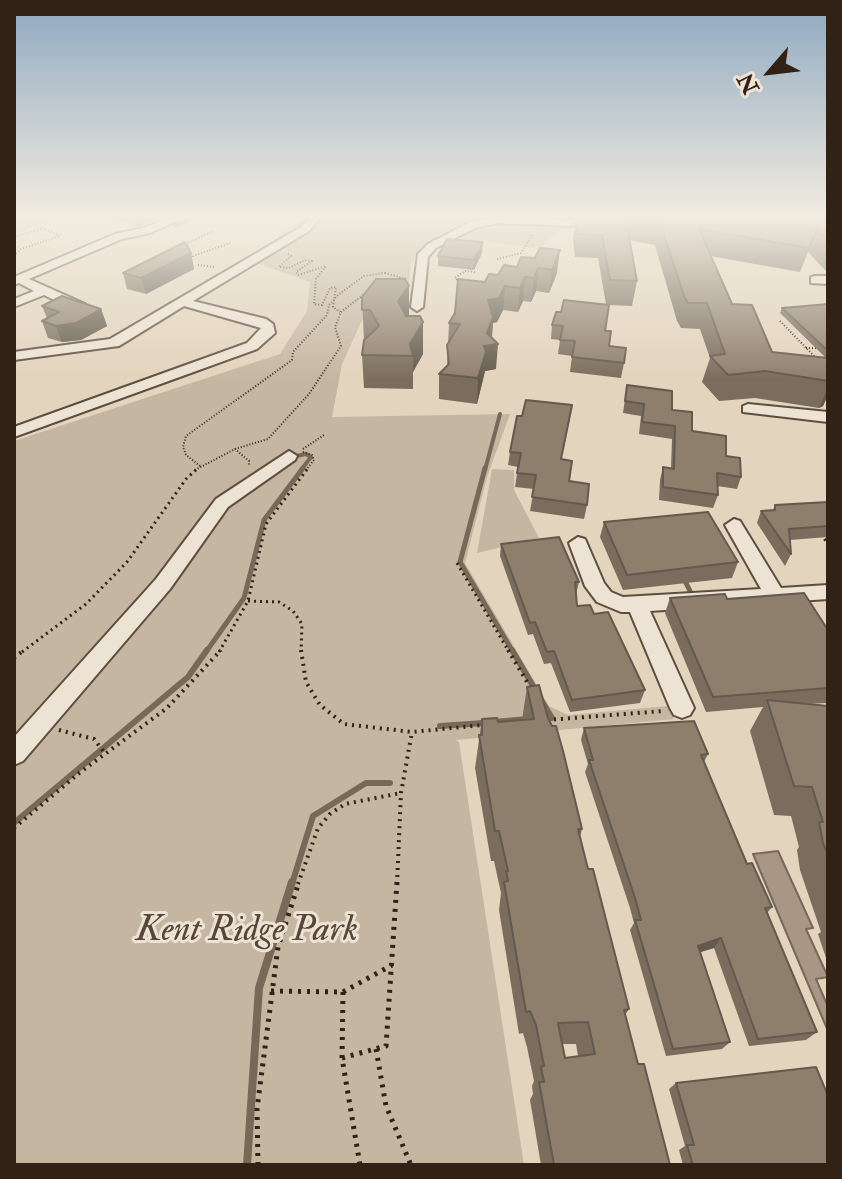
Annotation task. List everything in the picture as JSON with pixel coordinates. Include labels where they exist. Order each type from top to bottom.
[{"type":"street","points":[[16,280],[39,270]]},
{"type":"street","points":[[14,356],[114,343],[237,270]]},
{"type":"street","points":[[417,307],[420,270]]},
{"type":"street","points":[[16,280],[80,307]]},
{"type":"street","points":[[14,303],[44,291]]},
{"type":"street","points":[[14,432],[252,346],[268,333],[268,327],[261,322],[182,302]]},
{"type":"street","points":[[748,409],[828,417]]},
{"type":"street","points":[[14,754],[163,584],[222,503],[296,453]]},
{"type":"street","points":[[734,525],[775,595]]},
{"type":"street","points":[[578,543],[595,586],[604,597],[621,605],[828,592]]},
{"type":"street","points":[[637,604],[682,708]]},
{"type":"path","points":[[300,270],[296,273],[303,275],[317,270]]},
{"type":"path","points":[[323,270],[316,279],[314,305],[322,305],[330,288],[336,287],[333,307],[341,312]]},
{"type":"path","points":[[459,282],[455,278],[465,271],[475,272]]},
{"type":"path","points":[[200,466],[186,455],[183,447],[186,436],[292,360],[293,352],[327,315],[329,305],[338,295],[364,276],[374,274],[394,274],[421,283]]},
{"type":"path","points":[[14,658],[86,604],[127,562],[186,479],[200,466],[235,449],[268,439],[309,394],[341,346],[335,327],[341,312],[368,291]]},
{"type":"path","points":[[780,321],[819,361]]},
{"type":"path","points":[[786,327],[795,327]]},
{"type":"path","points":[[806,348],[816,348]]},
{"type":"path","points":[[296,453],[324,435]]},
{"type":"path","points":[[235,449],[249,461],[250,483]]},
{"type":"path","points":[[14,828],[103,751],[167,708],[224,647],[248,601],[266,524],[314,460],[312,455],[296,453]]},
{"type":"path","points":[[815,526],[828,544]]},
{"type":"path","points":[[457,563],[531,690]]},
{"type":"path","points":[[248,601],[279,602],[293,611],[302,624],[301,657],[306,682],[320,705],[344,724],[412,732],[487,725]]},
{"type":"path","points":[[533,721],[682,708]]},
{"type":"path","points":[[543,709],[549,720]]},
{"type":"path","points":[[40,725],[94,739],[103,751]]},
{"type":"path","points":[[342,1058],[386,1046],[401,793],[412,732]]},
{"type":"path","points":[[258,1165],[257,1109],[278,947],[318,828],[330,814],[345,804],[401,793]]},
{"type":"path","points":[[271,991],[343,992],[393,965]]},
{"type":"path","points":[[343,992],[342,1058],[360,1165]]},
{"type":"path","points":[[376,1049],[386,1106],[411,1165]]},
{"type":"green space","name":"Kent Ridge Park","points":[[276,270],[410,270],[407,306],[369,305],[342,364],[332,417],[510,414],[487,477],[465,563],[549,706],[568,715],[668,706],[674,719],[456,740],[459,742],[524,1165],[14,1165],[14,441],[280,354],[307,311],[310,282]]},
{"type":"green space","points":[[492,469],[514,470],[514,490],[539,538],[477,553]]},
{"type":"shaded area","points":[[778,851],[813,928],[806,929],[828,977],[816,979],[828,1007],[828,1031],[753,854]]},
{"type":"building","points":[[129,270],[157,270],[141,278],[123,273]]},
{"type":"building","points":[[501,270],[537,270],[534,278],[525,277],[520,288],[505,286],[499,298],[488,300],[493,317],[487,333],[498,344],[484,346],[486,352],[478,378],[439,374],[449,364],[447,345],[460,324],[449,323],[455,313],[458,279],[485,282],[489,274],[498,275]]},
{"type":"building","points":[[608,270],[635,270],[637,281],[610,280]]},
{"type":"building","points":[[676,270],[717,270],[732,304],[752,305],[772,352],[828,358],[828,381],[765,371],[728,375],[710,356],[725,354],[707,303],[688,303]]},
{"type":"building","points":[[376,279],[405,279],[409,286],[398,301],[406,316],[420,316],[423,322],[410,344],[413,356],[362,355],[364,340],[379,326],[370,310],[362,310],[362,297]]},
{"type":"building","points":[[62,296],[101,309],[76,323],[56,326],[42,321],[59,312],[42,306]]},
{"type":"building","points":[[564,300],[609,305],[605,331],[611,331],[609,346],[626,348],[624,363],[572,357],[575,341],[560,340],[563,326],[552,325],[556,312],[561,312]]},
{"type":"building","points":[[828,304],[828,351],[782,308]]},
{"type":"building","points":[[627,385],[672,391],[672,410],[692,412],[692,431],[726,436],[726,456],[740,458],[741,477],[717,473],[718,495],[663,487],[663,467],[674,469],[675,426],[642,422],[644,404],[625,401]]},
{"type":"building","points":[[526,400],[572,405],[561,459],[572,461],[569,481],[589,484],[587,505],[532,497],[536,475],[517,473],[521,453],[510,452],[517,416],[522,416]]},
{"type":"building","points":[[828,502],[828,526],[789,529],[791,554],[761,511],[775,510],[775,505]]},
{"type":"building","points":[[708,512],[738,562],[627,575],[604,522]]},
{"type":"building","points":[[559,537],[579,582],[575,582],[577,606],[590,605],[594,614],[608,612],[645,690],[572,700],[554,651],[547,652],[535,622],[530,623],[501,544]]},
{"type":"building","points":[[804,593],[828,630],[828,688],[713,697],[670,598],[725,594],[727,599]]},
{"type":"building","points":[[539,685],[548,718],[552,726],[556,726],[582,829],[578,829],[588,869],[593,869],[629,1009],[624,1010],[638,1064],[644,1064],[670,1165],[554,1165],[539,1082],[544,1082],[541,1067],[544,1066],[536,1025],[530,1011],[526,1012],[504,882],[508,881],[508,871],[499,831],[495,831],[479,735],[482,735],[482,719],[497,718],[498,722],[534,719],[527,687]],"holes":[[[588,1022],[595,1054],[565,1058],[558,1023]]]},
{"type":"building","points":[[767,700],[828,706],[828,855],[819,822],[823,822],[812,787],[794,786]]},
{"type":"building","points":[[694,721],[708,754],[701,755],[747,864],[752,863],[772,907],[765,908],[817,1032],[758,1039],[721,938],[698,946],[730,1042],[673,1049],[635,920],[641,920],[635,898],[589,760],[593,760],[584,728]]},
{"type":"building","points":[[816,1067],[828,1096],[828,1165],[693,1165],[687,1145],[694,1145],[676,1083]]},
{"type":"waterway","points":[[485,470],[500,414]]},
{"type":"waterway","points":[[292,457],[306,454],[311,457],[301,470]]},
{"type":"waterway","points":[[206,652],[244,598],[264,520],[303,468]]},
{"type":"waterway","points":[[485,468],[460,562],[513,652]]},
{"type":"waterway","points":[[683,577],[693,597]]},
{"type":"waterway","points":[[14,823],[188,677],[207,650]]},
{"type":"waterway","points":[[512,650],[536,691]]},
{"type":"waterway","points":[[541,700],[552,718],[542,718]]},
{"type":"waterway","points":[[494,722],[528,719]]},
{"type":"waterway","points":[[440,726],[484,723]]},
{"type":"waterway","points":[[292,884],[313,816],[366,783],[390,783]]},
{"type":"waterway","points":[[247,1165],[259,988],[292,882]]}]
